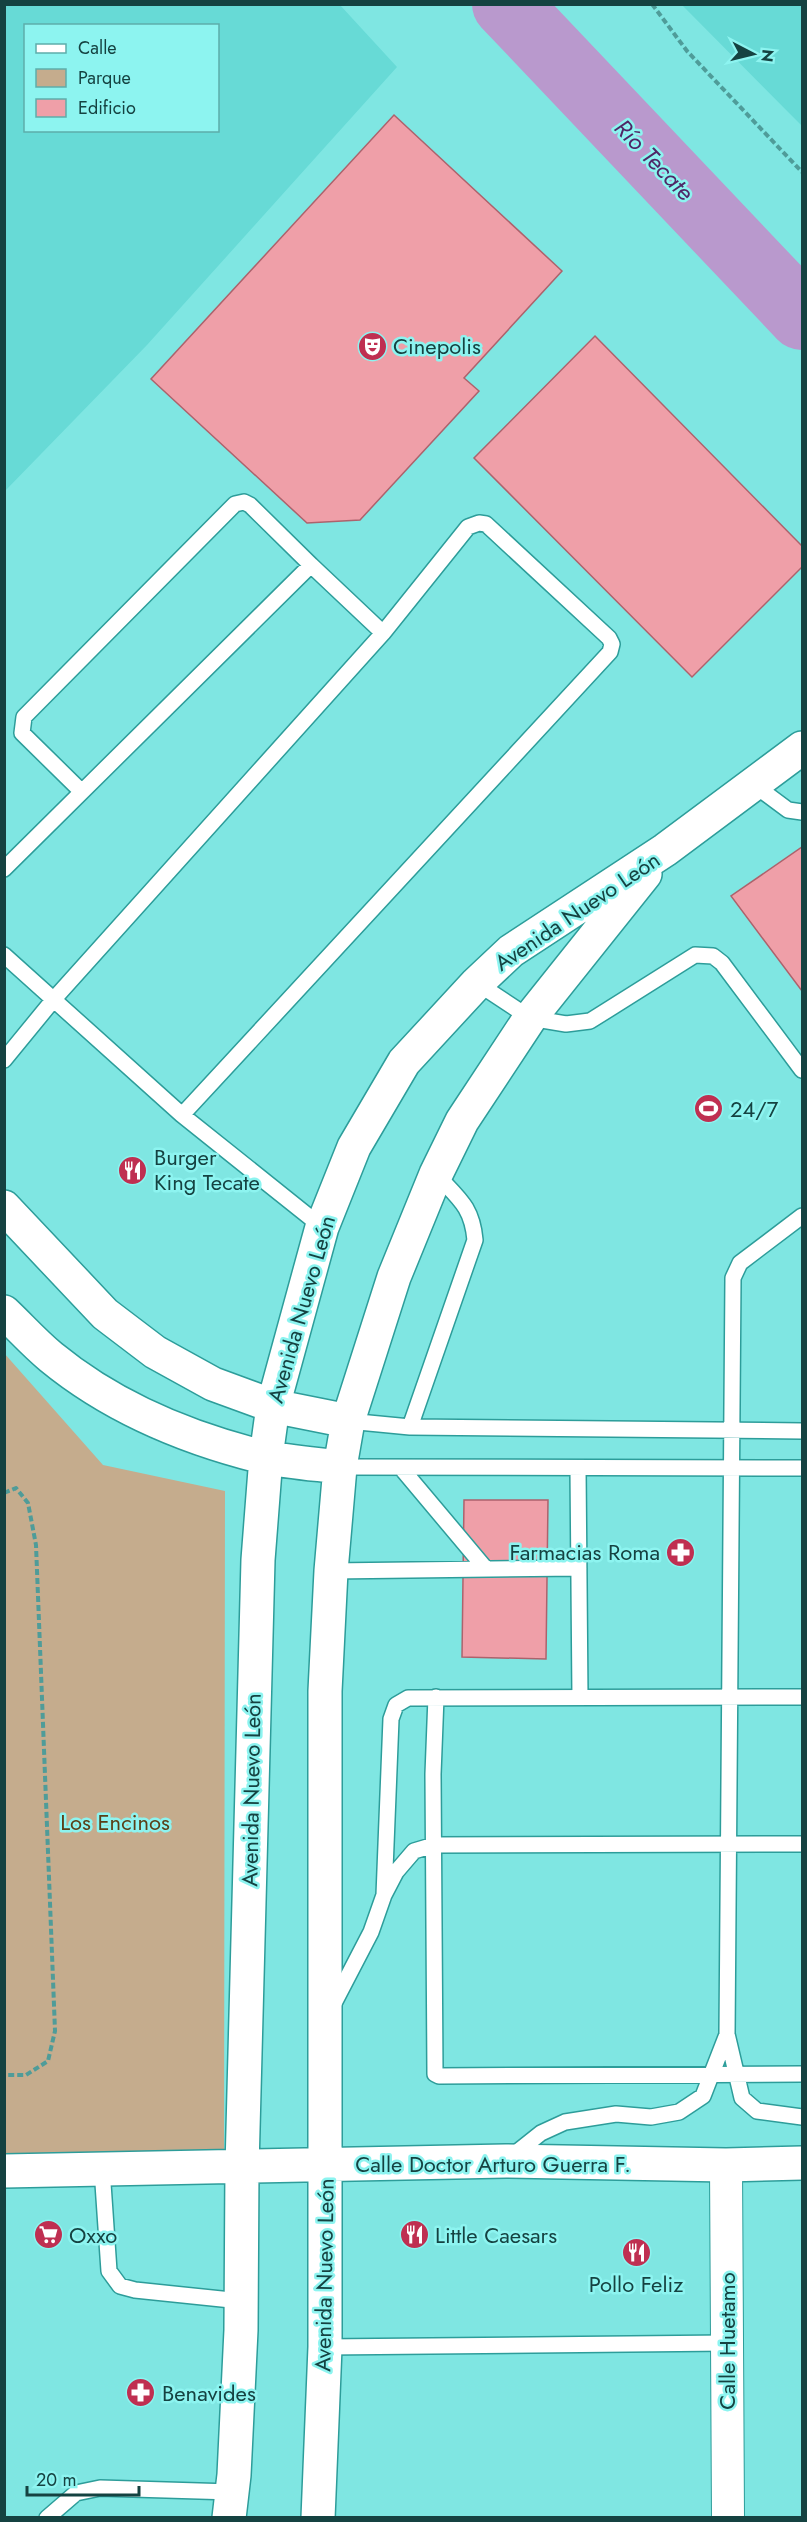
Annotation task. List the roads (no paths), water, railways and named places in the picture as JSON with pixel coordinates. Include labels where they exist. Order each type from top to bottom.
[{"type":"main road","points":[[665,850],[802,748]]},
{"type":"main road","name":"Avenida Nuevo León","points":[[231,2505],[241,2301],[242,2166],[258,1560],[266,1457],[273,1406],[322,1227],[354,1147],[404,1062],[477,983],[511,951],[665,850]]},
{"type":"main road","name":"Avenida Nuevo León","points":[[318,2517],[324,2347],[325,1691],[331,1571],[340,1467],[348,1421],[394,1277],[436,1174],[462,1121],[530,1018],[665,850]]},
{"type":"main road","points":[[4,1207],[105,1314],[154,1352],[213,1384],[273,1406],[348,1421]]},
{"type":"main road","points":[[4,1312],[50,1356],[98,1392],[143,1416],[195,1438],[266,1457],[340,1467]]},
{"type":"main road","name":"Calle Doctor Arturo Guerra F.","points":[[4,2171],[506,2161],[726,2165],[802,2163]]},
{"type":"street","name":"Calle Huetamo","points":[[726,2165],[728,2517]]},
{"type":"lane","points":[[81,791],[22,733],[24,717],[235,504],[244,502],[250,505],[383,633]]},
{"type":"lane","points":[[4,1060],[54,999],[383,633],[468,526],[486,524],[609,638],[612,644],[610,652],[182,1115]]},
{"type":"lane","points":[[4,869],[311,565]]},
{"type":"lane","points":[[753,784],[788,810],[802,812]]},
{"type":"lane","points":[[4,955],[182,1115],[322,1227]]},
{"type":"lane","points":[[477,983],[530,1018],[566,1024],[590,1021],[695,955],[714,956],[722,963],[802,1070]]},
{"type":"lane","points":[[410,1427],[475,1240],[473,1223],[466,1206],[436,1174]]},
{"type":"lane","points":[[802,1216],[740,1263],[735,1270],[727,2034],[741,2098],[757,2111],[802,2117]]},
{"type":"lane","points":[[348,1421],[410,1427],[802,1431]]},
{"type":"lane","points":[[340,1467],[402,1469],[802,1468]]},
{"type":"lane","points":[[578,1468],[580,1697]]},
{"type":"lane","points":[[402,1469],[486,1569]]},
{"type":"lane","points":[[331,1571],[579,1568]]},
{"type":"lane","points":[[436,1697],[435,2074],[439,2076],[802,2074]]},
{"type":"lane","points":[[384,1895],[391,1719],[396,1705],[408,1698],[802,1697]]},
{"type":"lane","points":[[325,2020],[371,1932],[384,1895],[396,1872],[414,1851],[434,1845],[802,1844]]},
{"type":"lane","points":[[506,2161],[541,2133],[565,2122],[616,2114],[651,2117],[679,2112],[703,2096],[714,2074],[727,2034]]},
{"type":"lane","points":[[102,2169],[109,2271],[120,2286],[135,2290],[241,2301]]},
{"type":"lane","points":[[324,2347],[727,2343]]},
{"type":"lane","points":[[47,2517],[76,2493],[100,2488],[231,2505]]},
{"type":"waterway","name":"Río Tecate","points":[[506,4],[802,316]]},
{"type":"place","name":"Cinepolis","points":[[372,346]]},
{"type":"place","name":"24/7","points":[[709,1109]]},
{"type":"place","name":"Burger King Tecate","points":[[133,1170]]},
{"type":"place","name":"Farmacias Roma","points":[[681,1552]]},
{"type":"place","name":"Oxxo","points":[[48,2235]]},
{"type":"place","name":"Little Caesars","points":[[414,2235]]},
{"type":"place","name":"Pollo Feliz","points":[[636,2252]]},
{"type":"place","name":"Benavides","points":[[141,2393]]},
{"type":"park label","name":"Los Encinos","points":[[115,1822]]}]
